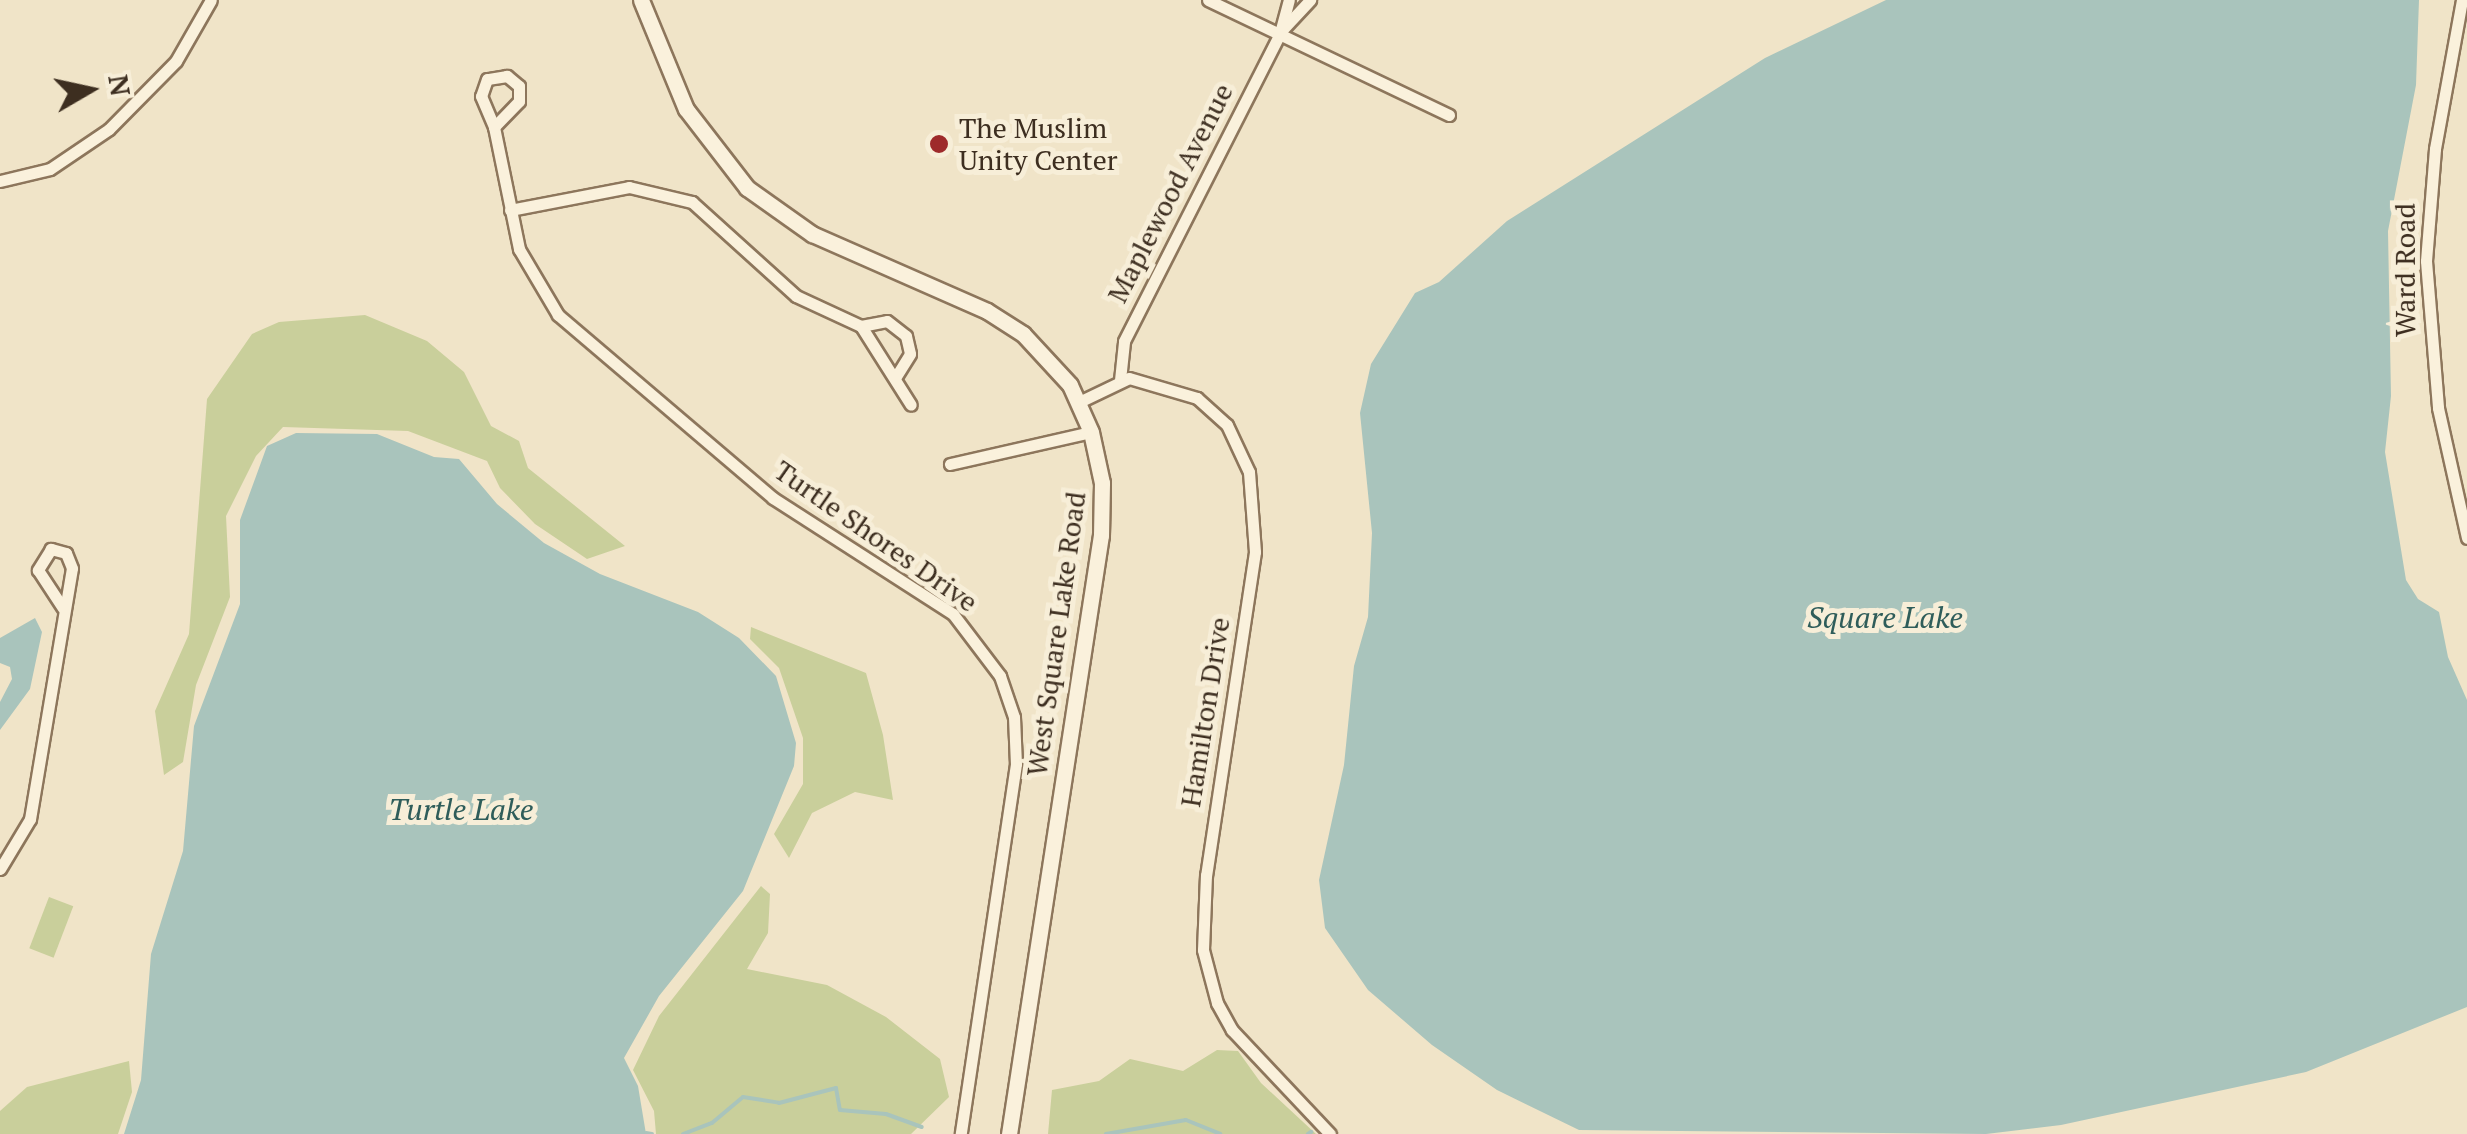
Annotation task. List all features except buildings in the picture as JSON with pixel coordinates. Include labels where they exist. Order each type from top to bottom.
[{"type":"street","points":[[0,181],[50,169],[109,129],[176,62],[211,0]]},
{"type":"street","name":"West Square Lake Road","points":[[641,0],[686,109],[747,188],[812,234],[1002,320],[1042,351],[1079,402],[1090,432],[1102,483],[1101,535],[1009,1134]]},
{"type":"street","points":[[1208,0],[1449,116]]},
{"type":"street","name":"Maplewood Avenue","points":[[1120,380],[1124,341],[1280,32],[1289,0]]},
{"type":"street","name":"Maplewood Avenue","points":[[1280,32],[1310,0]]},
{"type":"street","name":"Ward Road","points":[[2462,0],[2434,149],[2426,261],[2438,408],[2467,538]]},
{"type":"street","name":"Turtle Shores Drive","points":[[494,127],[510,210],[532,281],[570,326],[773,498],[953,614],[1000,676],[1014,718],[1016,764],[961,1134]]},
{"type":"street","points":[[510,210],[629,187],[678,196],[717,220],[796,296],[862,326],[911,405]]},
{"type":"street","points":[[862,326],[887,321],[902,330],[910,354],[896,376]]},
{"type":"street","points":[[1079,402],[1120,380]]},
{"type":"street","name":"Hamilton Drive","points":[[1120,380],[1153,382],[1211,408],[1227,424],[1249,472],[1255,552],[1206,875],[1204,950],[1217,1003],[1232,1030],[1330,1134]]},
{"type":"street","points":[[950,464],[1090,432]]},
{"type":"street","points":[[0,869],[30,819],[72,562],[51,549],[38,559],[38,570],[63,608]]},
{"type":"green space","points":[[365,315],[427,341],[464,372],[491,426],[519,441],[528,468],[625,546],[587,559],[535,524],[500,488],[487,461],[408,431],[283,427],[256,456],[226,516],[230,597],[196,685],[183,762],[164,775],[155,711],[189,634],[207,399],[252,334],[279,322]]},
{"type":"green space","points":[[751,627],[866,673],[883,735],[893,800],[855,792],[812,813],[789,858],[774,834],[803,784],[803,738],[779,668],[750,639]]},
{"type":"green space","points":[[761,886],[770,894],[768,933],[747,969],[827,985],[886,1017],[940,1059],[949,1097],[911,1134],[656,1134],[654,1111],[633,1070],[659,1016]]},
{"type":"green space","points":[[49,897],[73,906],[54,958],[29,948]]},
{"type":"green space","points":[[1217,1050],[1238,1051],[1261,1083],[1316,1134],[1048,1134],[1052,1090],[1099,1081],[1130,1059],[1183,1071]]},
{"type":"green space","points":[[129,1061],[132,1092],[118,1134],[0,1134],[0,1111],[27,1087]]},
{"type":"water","name":"Square Lake","points":[[1886,0],[2419,0],[2416,85],[2388,231],[2391,396],[2385,452],[2406,580],[2418,599],[2439,612],[2448,657],[2467,700],[2467,1007],[2306,1072],[2061,1125],[1986,1134],[1579,1130],[1497,1090],[1432,1045],[1368,990],[1325,928],[1319,880],[1344,765],[1354,666],[1368,617],[1372,533],[1360,413],[1371,364],[1415,293],[1439,282],[1507,221],[1765,58]]},
{"type":"water","name":"Turtle Lake","points":[[296,433],[377,434],[434,457],[459,459],[497,504],[544,543],[600,574],[698,612],[739,638],[776,676],[796,743],[794,766],[743,891],[659,996],[624,1058],[638,1086],[646,1134],[124,1134],[141,1080],[151,954],[183,851],[194,726],[240,604],[240,520],[267,446]]},
{"type":"water","points":[[35,618],[42,632],[30,689],[0,730],[0,702],[12,679],[10,667],[0,663],[0,638]]},
{"type":"waterway","points":[[683,1134],[712,1123],[743,1097],[779,1103],[836,1088],[840,1110],[886,1114],[922,1127]]},
{"type":"waterway","points":[[1106,1134],[1186,1120],[1220,1134]]},
{"type":"waterway","points":[[646,1133],[652,1134]]},
{"type":"place","name":"The Muslim Unity Center","points":[[939,144]]}]
